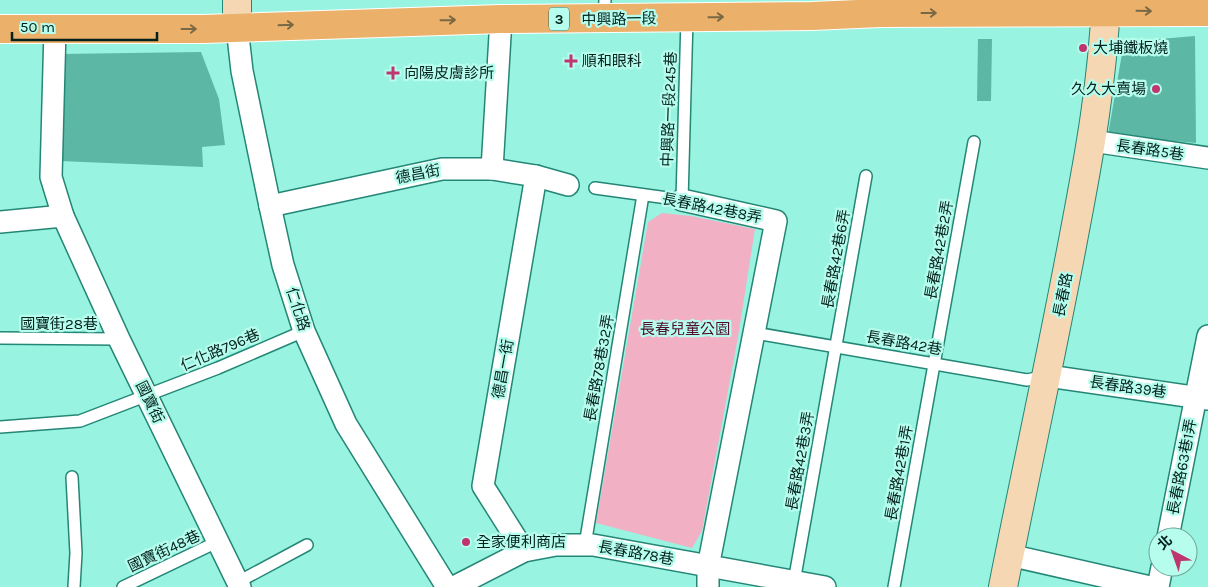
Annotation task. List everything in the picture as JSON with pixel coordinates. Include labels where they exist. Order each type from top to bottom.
[{"type":"main road","name":"中興路一段","points":[[0,30],[203,29],[502,19],[604,10],[687,18],[880,6],[1106,5],[1208,12]]},
{"type":"street","name":"仁化路","points":[[237,0],[237,27],[242,70],[284,265],[304,330],[346,424],[447,587]]},
{"type":"street","name":"長春路","points":[[1003,587],[1048,376],[1092,141],[1101,80],[1106,5]]},
{"type":"street","points":[[492,169],[502,19]]},
{"type":"street","name":"國寶街","points":[[55,30],[51,177],[63,216],[119,339],[239,584]]},
{"type":"street","name":"長春路5巷","points":[[1092,141],[1208,158]]},
{"type":"street","name":"德昌街","points":[[270,206],[442,169],[492,169],[536,176],[568,185]]},
{"type":"street","name":"德昌一街","points":[[524,551],[483,486],[536,176]]},
{"type":"street","name":"長春路42巷8弄","points":[[682,200],[776,221],[755,333]]},
{"type":"street","points":[[0,222],[63,216]]},
{"type":"street","points":[[708,577],[755,333]]},
{"type":"street","name":"長春路63巷1弄","points":[[1170,527],[1202,398],[1208,336]]},
{"type":"street","name":"長春路39巷","points":[[1048,376],[1202,398]]},
{"type":"street","name":"長春路78巷","points":[[454,587],[524,551],[556,545],[584,545],[708,577],[794,582],[824,587]]},
{"type":"street","points":[[1009,555],[1150,587]]},
{"type":"lane","name":"中興路一段245巷","points":[[682,200],[687,18]]},
{"type":"lane","name":"長春路42巷2弄","points":[[934,364],[974,142]]},
{"type":"lane","name":"長春路42巷6弄","points":[[836,346],[866,176]]},
{"type":"lane","name":"長春路42巷8弄","points":[[595,188],[682,200]]},
{"type":"lane","name":"長春路78巷32弄","points":[[584,545],[643,195]]},
{"type":"lane","name":"仁化路796巷","points":[[0,427],[80,421],[148,396],[304,330]]},
{"type":"lane","name":"長春路42巷","points":[[755,333],[1027,380],[1048,376]]},
{"type":"lane","name":"國寶街28巷","points":[[0,338],[119,339]]},
{"type":"lane","name":"長春路42巷3弄","points":[[794,582],[836,346]]},
{"type":"lane","name":"長春路42巷1弄","points":[[894,587],[934,364]]},
{"type":"lane","points":[[72,477],[76,553],[74,587]]},
{"type":"lane","name":"國寶街48巷","points":[[123,587],[219,541]]},
{"type":"lane","points":[[239,584],[307,545]]},
{"type":"green space","name":"長春兒童公園","points":[[662,213],[691,216],[755,229],[738,337],[702,531],[692,548],[596,523],[648,222]]},
{"type":"building","name":"久久大賣場","points":[[1195,36],[1196,143],[1108,135],[1124,42]]},
{"type":"building","points":[[978,39],[992,39],[991,101],[977,101]]},
{"type":"building","points":[[201,52],[219,99],[225,145],[202,147],[203,167],[60,161],[60,54]]},
{"type":"place","name":"大埔鐵板燒","points":[[1083,48]]},
{"type":"place","name":"順和眼科","points":[[571,61]]},
{"type":"place","name":"向陽皮膚診所","points":[[393,73]]},
{"type":"place","name":"久久大賣場","points":[[1156,89]]},
{"type":"place","name":"全家便利商店","points":[[466,542]]}]
